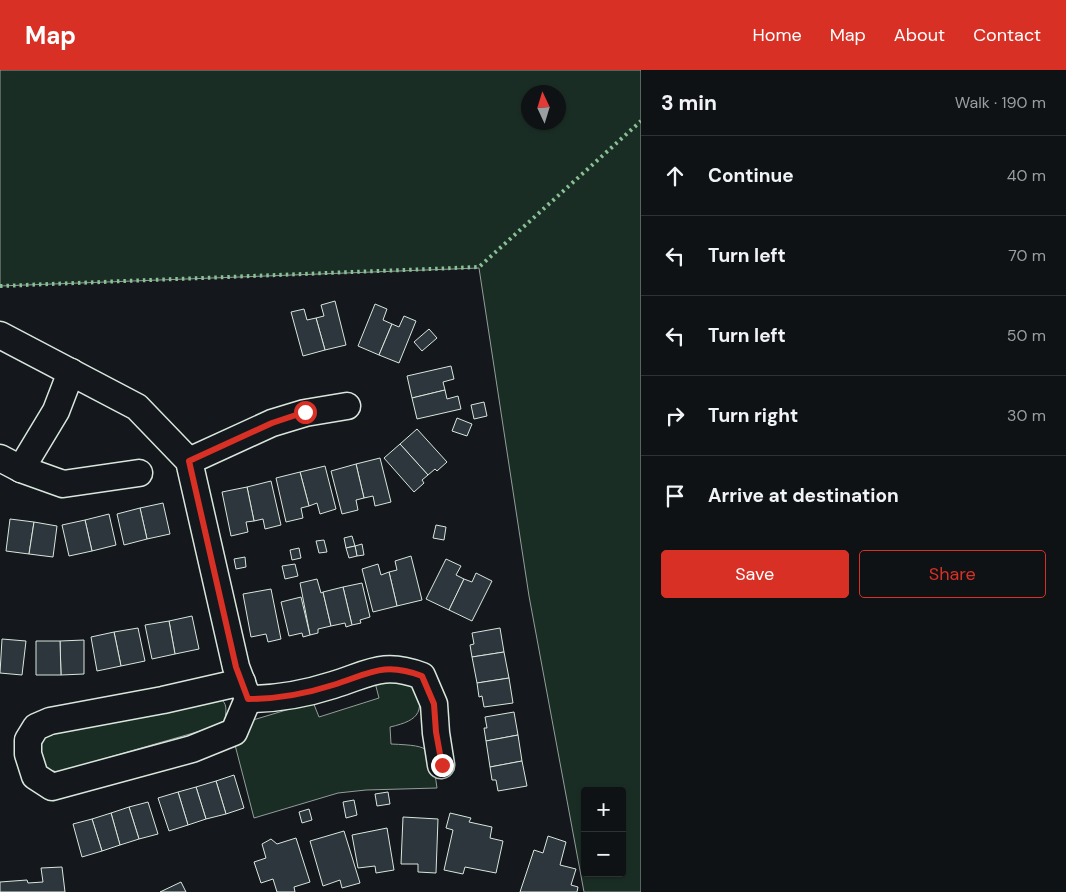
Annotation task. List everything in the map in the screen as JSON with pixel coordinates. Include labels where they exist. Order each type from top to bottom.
[{"type":"street","points":[[0,335],[137,407],[189,461],[236,667],[245,690],[234,732],[192,749],[52,787],[35,776],[28,754],[28,740],[36,727],[50,721],[163,700],[245,690],[274,699],[334,685],[368,671],[402,668],[422,676],[434,704],[436,732],[442,765]]},
{"type":"street","points":[[71,372],[56,411],[10,464],[63,484],[139,473]]},
{"type":"street","points":[[189,461],[272,423],[305,412],[348,406]]},
{"type":"green space","points":[[0,70],[641,70],[641,892],[584,892],[581,877],[626,877],[626,787],[581,787],[581,876],[529,596],[479,268],[0,286]]},
{"type":"green space","points":[[373,675],[414,681],[419,700],[418,713],[408,721],[390,727],[391,744],[415,746],[428,751],[433,764],[437,788],[366,790],[338,793],[254,818],[235,745],[253,720],[313,702],[319,717],[379,698]]},
{"type":"green space","points":[[219,698],[225,705],[225,720],[214,727],[58,772],[45,769],[39,757],[41,739],[51,731]]},
{"type":"building","points":[[335,301],[346,345],[325,350],[316,318],[324,316],[321,305]]},
{"type":"building","points":[[375,304],[387,309],[383,320],[392,324],[379,355],[358,346]]},
{"type":"building","points":[[304,309],[307,320],[316,318],[325,350],[303,356],[291,312]]},
{"type":"building","points":[[404,316],[416,321],[399,363],[379,355],[392,324],[399,327]]},
{"type":"building","points":[[429,329],[437,338],[422,351],[414,342]]},
{"type":"building","points":[[451,366],[454,379],[443,382],[445,390],[412,398],[407,376]]},
{"type":"building","points":[[445,390],[447,399],[458,396],[461,409],[417,419],[412,398]]},
{"type":"building","points":[[484,402],[487,416],[474,419],[471,405]]},
{"type":"building","points":[[457,418],[472,424],[467,436],[452,431]]},
{"type":"building","points":[[417,429],[447,462],[437,471],[435,469],[428,475],[400,444]]},
{"type":"building","points":[[400,444],[428,475],[422,480],[424,483],[414,492],[384,458]]},
{"type":"building","points":[[380,458],[391,502],[375,506],[373,496],[364,498],[356,464]]},
{"type":"building","points":[[356,464],[364,498],[356,500],[358,510],[342,514],[331,471]]},
{"type":"building","points":[[325,466],[336,509],[320,514],[317,503],[309,506],[300,472]]},
{"type":"building","points":[[300,472],[309,506],[301,508],[303,518],[286,522],[276,478]]},
{"type":"building","points":[[271,481],[281,525],[265,529],[263,519],[254,521],[247,487]]},
{"type":"building","points":[[247,487],[254,521],[246,522],[248,532],[231,536],[222,492]]},
{"type":"building","points":[[163,503],[170,534],[147,539],[140,508]]},
{"type":"building","points":[[140,508],[147,539],[124,545],[117,514]]},
{"type":"building","points":[[109,514],[116,545],[92,551],[85,520]]},
{"type":"building","points":[[10,519],[34,522],[29,554],[6,551]]},
{"type":"building","points":[[85,520],[92,551],[69,556],[62,525]]},
{"type":"building","points":[[34,522],[57,526],[53,557],[29,554]]},
{"type":"building","points":[[436,525],[446,527],[444,540],[433,538]]},
{"type":"building","points":[[352,536],[355,546],[346,548],[344,538]]},
{"type":"building","points":[[324,540],[327,552],[319,553],[316,541]]},
{"type":"building","points":[[362,544],[364,555],[357,556],[355,546]]},
{"type":"building","points":[[355,546],[357,556],[349,558],[346,548]]},
{"type":"building","points":[[299,548],[301,558],[292,560],[290,550]]},
{"type":"building","points":[[411,556],[422,600],[397,606],[389,572],[397,570],[395,561]]},
{"type":"building","points":[[245,557],[246,567],[236,569],[234,559]]},
{"type":"building","points":[[446,559],[461,566],[456,575],[464,579],[449,610],[426,599]]},
{"type":"building","points":[[295,564],[298,576],[285,579],[282,566]]},
{"type":"building","points":[[378,564],[381,575],[389,572],[397,606],[373,612],[362,569]]},
{"type":"building","points":[[476,573],[492,581],[472,621],[449,610],[464,579],[472,582]]},
{"type":"building","points":[[317,579],[321,593],[323,592],[331,626],[318,629],[318,633],[310,635],[300,583]]},
{"type":"building","points":[[362,583],[370,617],[360,620],[361,623],[352,625],[343,587]]},
{"type":"building","points":[[343,587],[352,625],[346,627],[345,623],[331,626],[323,592]]},
{"type":"building","points":[[271,589],[281,639],[268,642],[266,634],[251,637],[243,594]]},
{"type":"building","points":[[301,597],[310,635],[303,637],[302,633],[289,636],[281,602]]},
{"type":"building","points":[[192,616],[199,649],[175,654],[169,621]]},
{"type":"building","points":[[169,621],[175,654],[152,659],[145,625]]},
{"type":"building","points":[[138,628],[145,661],[121,666],[114,632]]},
{"type":"building","points":[[500,628],[504,652],[472,657],[470,645],[474,644],[472,633]]},
{"type":"building","points":[[114,632],[121,666],[97,671],[91,637]]},
{"type":"building","points":[[2,639],[26,641],[22,675],[0,673]]},
{"type":"building","points":[[84,640],[84,674],[61,675],[60,641]]},
{"type":"building","points":[[36,641],[60,641],[61,675],[36,675]]},
{"type":"building","points":[[504,652],[509,678],[477,683],[472,657]]},
{"type":"building","points":[[509,678],[513,703],[484,707],[482,696],[479,697],[477,683]]},
{"type":"building","points":[[514,712],[518,735],[486,741],[484,728],[487,728],[485,717]]},
{"type":"building","points":[[518,735],[522,761],[490,767],[486,741]]},
{"type":"building","points":[[522,761],[527,786],[498,791],[496,780],[492,780],[490,767]]},
{"type":"building","points":[[234,775],[244,808],[226,814],[216,781]]},
{"type":"building","points":[[216,781],[226,814],[206,819],[196,787]]},
{"type":"building","points":[[196,787],[206,819],[188,825],[178,792]]},
{"type":"building","points":[[178,792],[188,825],[169,831],[158,798]]},
{"type":"building","points":[[388,792],[390,804],[377,806],[375,794]]},
{"type":"building","points":[[354,800],[357,815],[346,818],[343,802]]},
{"type":"building","points":[[148,802],[158,834],[139,839],[129,807]]},
{"type":"building","points":[[129,807],[139,839],[120,845],[111,813]]},
{"type":"building","points":[[309,809],[312,820],[302,823],[299,812]]},
{"type":"building","points":[[111,813],[120,845],[102,851],[92,819]]},
{"type":"building","points":[[450,813],[471,818],[469,822],[492,827],[490,838],[503,841],[496,873],[465,867],[463,874],[444,870],[453,830],[446,828]]},
{"type":"building","points":[[403,817],[438,819],[436,873],[418,872],[418,864],[401,864]]},
{"type":"building","points":[[92,819],[102,851],[82,857],[73,824]]},
{"type":"building","points":[[387,828],[394,870],[376,873],[375,866],[358,868],[352,835]]},
{"type":"building","points":[[344,831],[360,883],[342,888],[340,880],[323,886],[310,841]]},
{"type":"building","points":[[548,836],[566,842],[560,865],[576,869],[571,885],[578,887],[577,892],[520,892],[534,850],[543,853]]},
{"type":"building","points":[[296,838],[310,882],[294,887],[295,892],[277,892],[273,879],[261,883],[254,862],[266,858],[262,844],[271,839],[277,844]]},
{"type":"building","points":[[62,867],[65,892],[0,892],[0,882],[27,880],[28,883],[43,882],[41,868]]},
{"type":"building","points":[[181,882],[186,892],[160,892]]},
{"type":"hedge","points":[[0,286],[479,267],[641,121]]},
{"type":"route","points":[[305,412],[272,423],[189,461],[236,667],[248,699],[274,699],[296,695],[334,685],[368,671],[402,668],[422,676],[434,704],[436,732],[442,765]]}]
